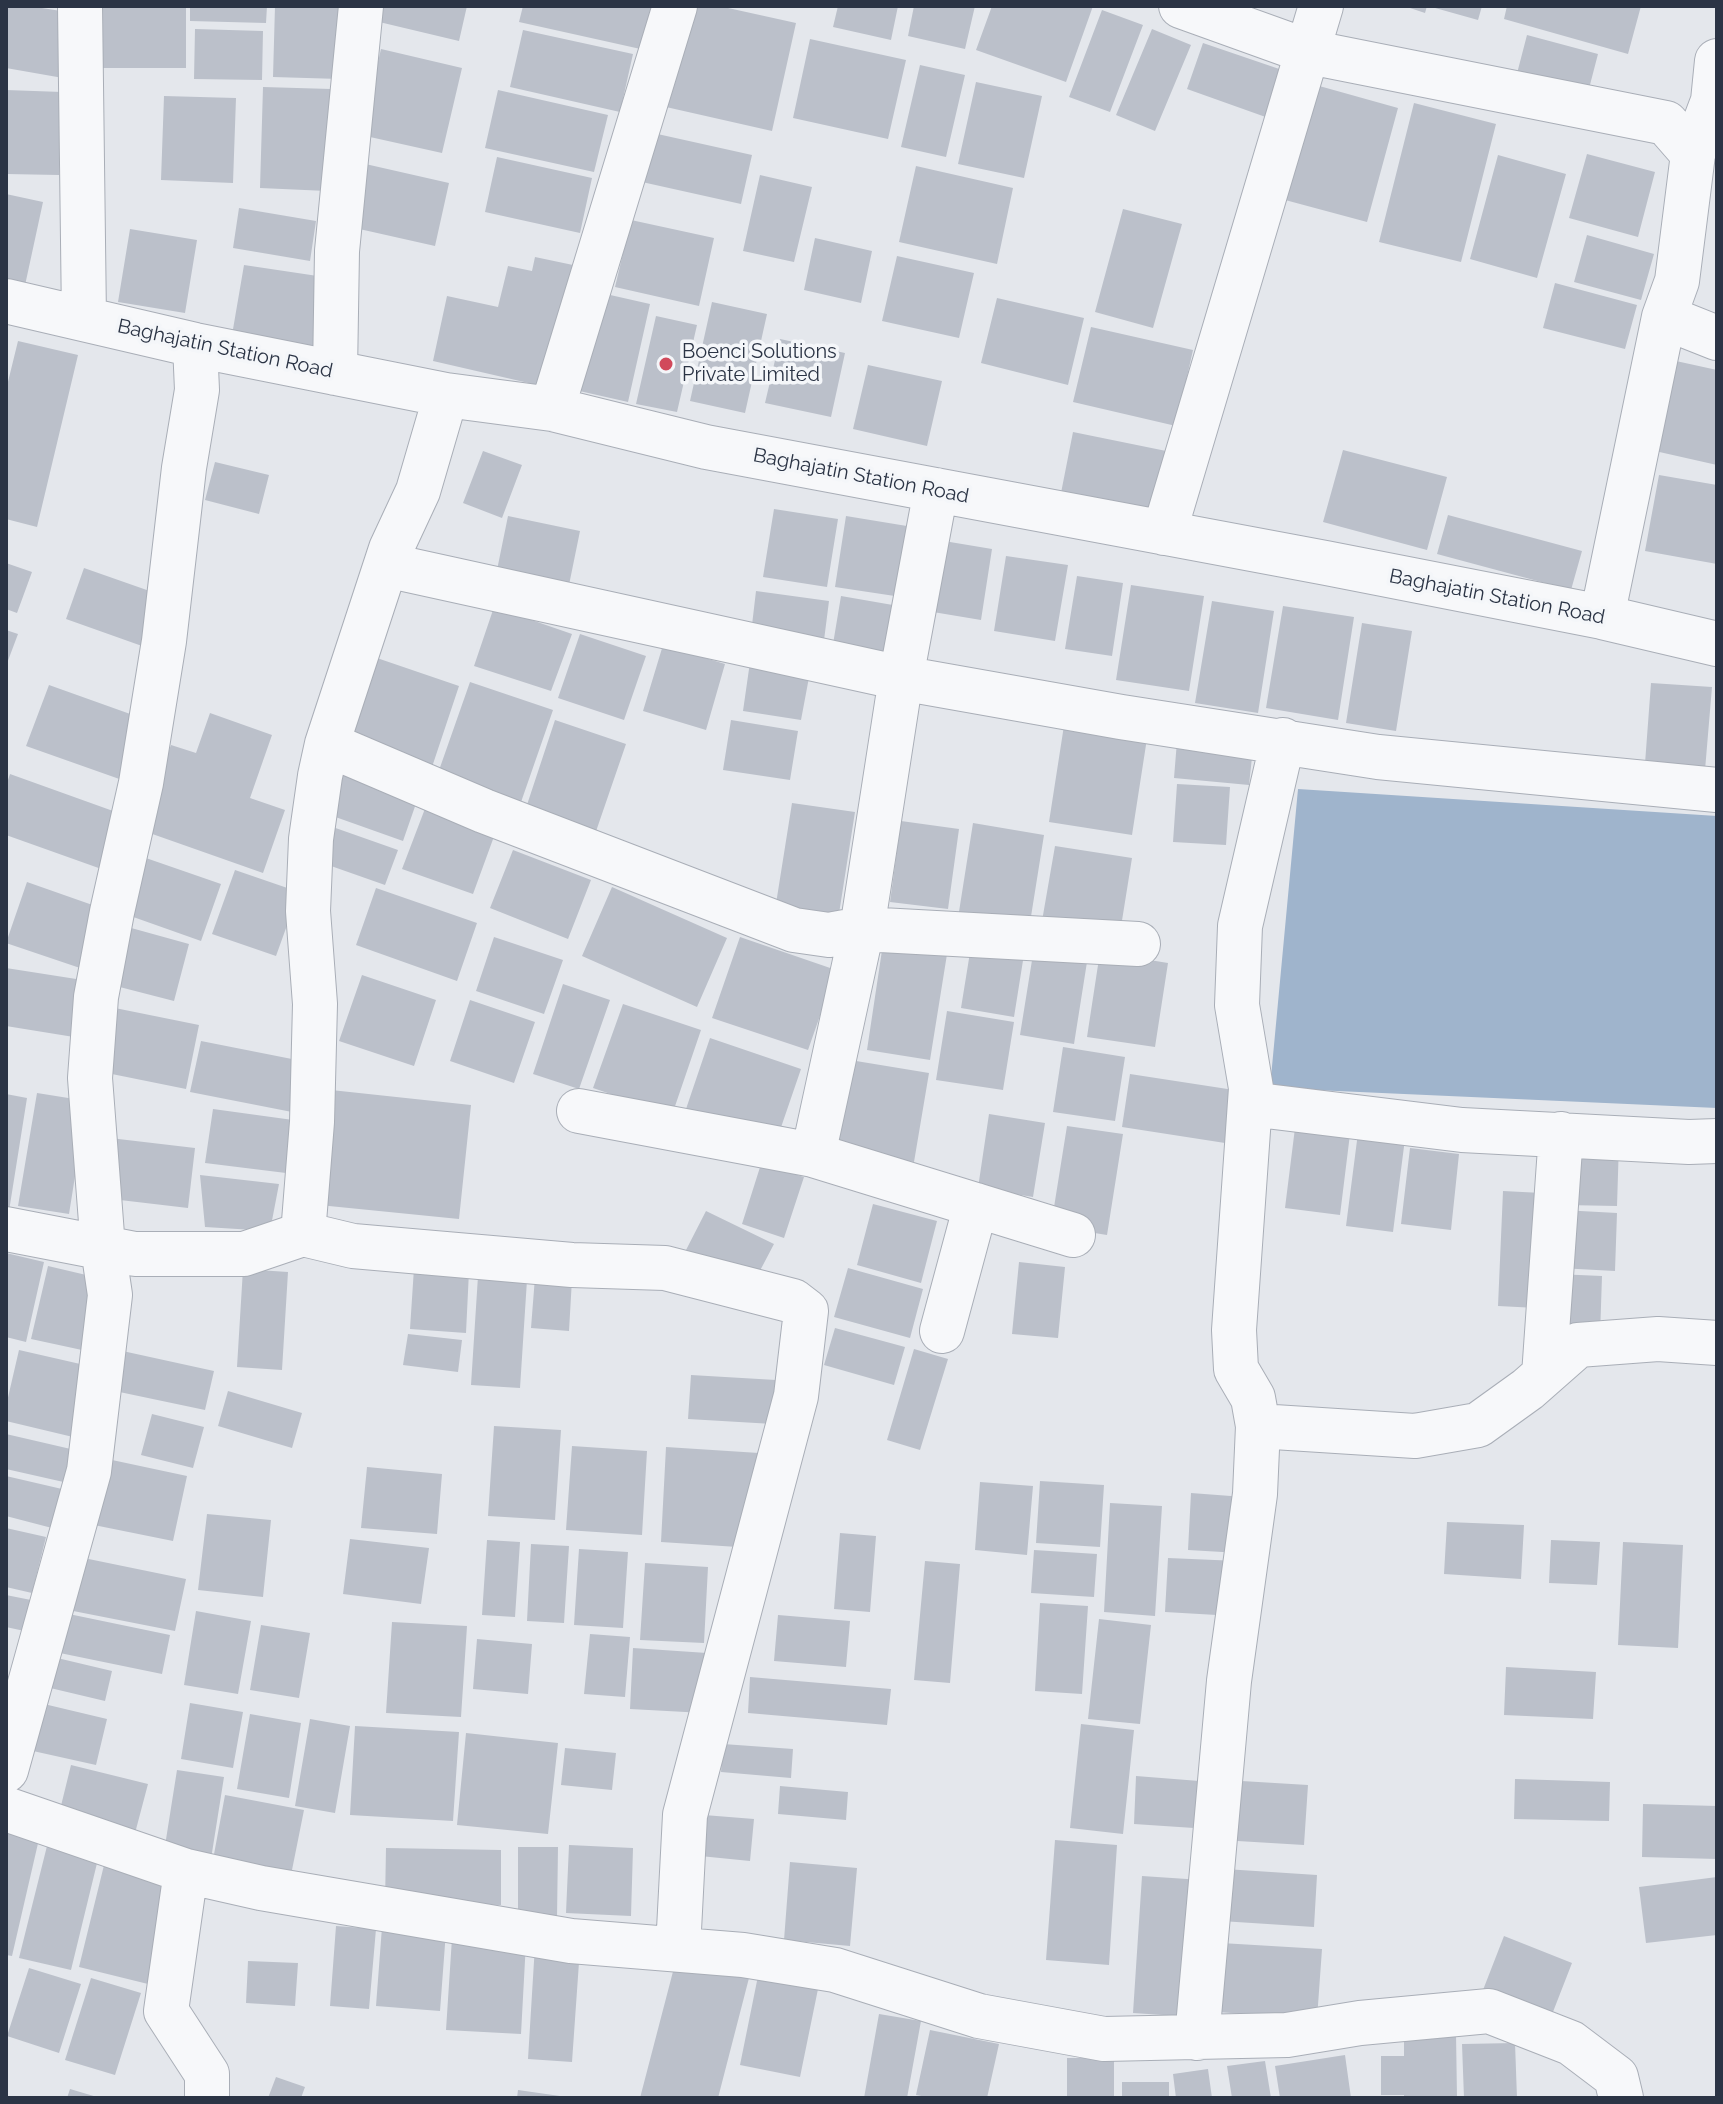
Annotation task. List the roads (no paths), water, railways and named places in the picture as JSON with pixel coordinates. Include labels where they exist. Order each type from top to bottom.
[{"type":"street","points":[[80,6],[84,319]]},
{"type":"street","points":[[335,373],[337,251],[361,6]]},
{"type":"street","points":[[552,409],[675,6]]},
{"type":"street","points":[[1181,6],[1309,52],[1666,123],[1693,154]]},
{"type":"street","points":[[1164,533],[1321,6]]},
{"type":"street","points":[[1602,617],[1664,317],[1677,281],[1693,154],[1716,89]]},
{"type":"street","name":"Baghajatin Station Road","points":[[7,304],[446,395],[552,409],[706,447],[1602,617],[1717,644]]},
{"type":"street","points":[[1664,317],[1717,338]]},
{"type":"street","points":[[6,1770],[89,1471],[110,1295],[103,1248],[90,1078],[96,997],[141,783],[164,641],[184,468],[197,390],[195,345]]},
{"type":"street","points":[[303,1234],[312,1122],[315,1004],[308,911],[311,839],[327,744],[391,549],[418,491],[446,395]]},
{"type":"street","points":[[813,1155],[862,929],[901,678],[936,490]]},
{"type":"street","points":[[386,565],[901,678],[1121,717],[1378,757],[1717,790]]},
{"type":"street","points":[[1197,2038],[1229,1681],[1255,1494],[1258,1426],[1253,1398],[1236,1369],[1234,1330],[1251,1088],[1237,1005],[1240,926],[1283,740]]},
{"type":"street","points":[[327,744],[484,811],[794,930],[829,935],[862,929],[1138,944]]},
{"type":"street","points":[[1250,1104],[1462,1130],[1717,1141]]},
{"type":"street","points":[[579,1111],[813,1155],[1073,1235]]},
{"type":"street","points":[[1544,1375],[1561,1134]]},
{"type":"street","points":[[942,1331],[976,1205]]},
{"type":"street","points":[[6,1229],[135,1254],[244,1254],[303,1234],[353,1246],[572,1265],[665,1268],[793,1301],[806,1311],[796,1396],[685,1815],[678,1949]]},
{"type":"street","points":[[1258,1426],[1415,1436],[1478,1425],[1578,1345],[1658,1339],[1717,1343]]},
{"type":"street","points":[[6,1809],[186,1871],[261,1888],[571,1941],[743,1955],[835,1970],[979,2016],[1104,2039],[1287,2035],[1360,2023],[1489,2011],[1571,2043],[1616,2077],[1621,2098]]},
{"type":"street","points":[[186,1871],[166,2011],[207,2074],[207,2098]]},
{"type":"water","points":[[1298,789],[1717,816],[1717,1108],[1270,1088]]},
{"type":"place","name":"Boenci Solutions Private Limited","points":[[666,364]]}]
